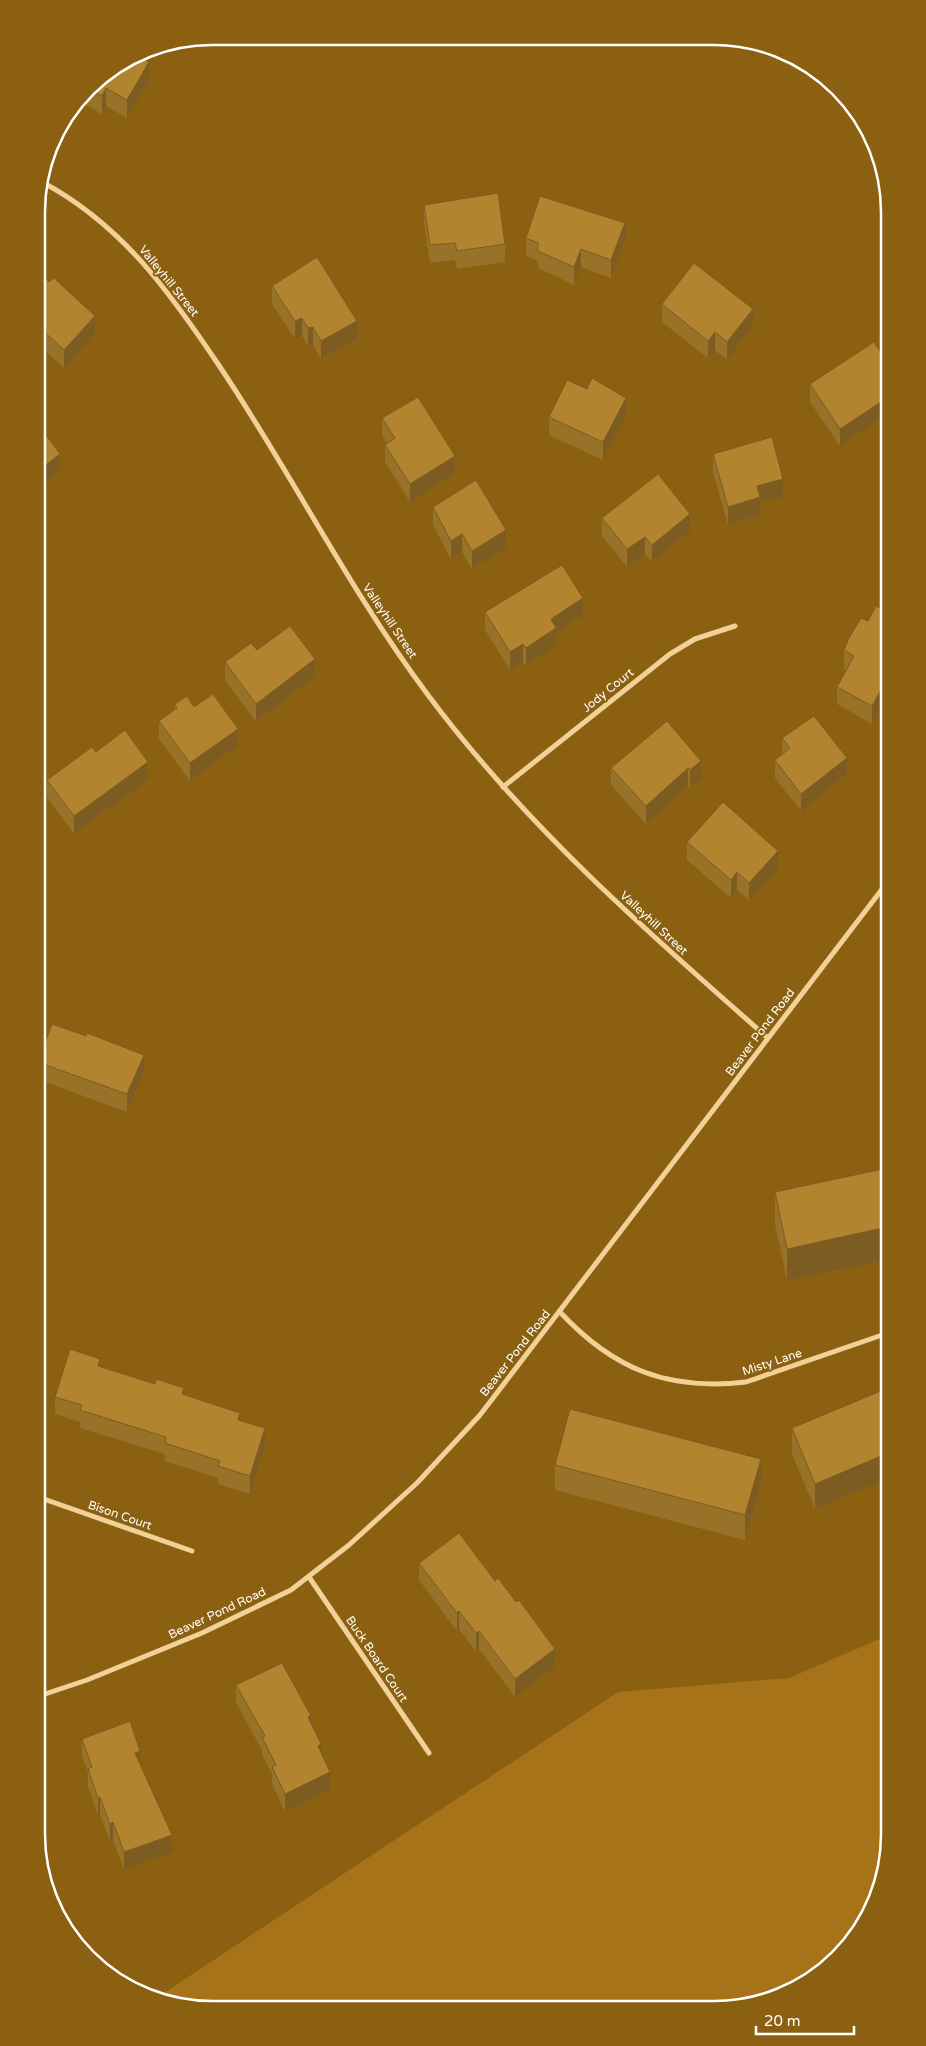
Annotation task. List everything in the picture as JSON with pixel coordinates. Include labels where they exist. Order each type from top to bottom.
[{"type":"street","name":"Valleyhill Street","points":[[47,185],[98,220],[140,258],[176,302],[250,412],[365,605],[429,696],[504,787],[560,847],[641,926],[768,1038]]},
{"type":"street","name":"Jody Court","points":[[504,787],[670,654],[695,639],[735,626]]},
{"type":"street","name":"Beaver Pond Road","points":[[45,1694],[88,1680],[202,1633],[291,1590],[349,1545],[417,1483],[480,1415],[881,891]]},
{"type":"street","name":"Misty Lane","points":[[560,1312],[581,1334],[618,1361],[639,1371],[684,1383],[722,1385],[746,1382],[881,1336]]},
{"type":"street","name":"Bison Court","points":[[45,1499],[192,1551]]},
{"type":"street","name":"Buck Board Court","points":[[309,1577],[429,1753]]},
{"type":"shaded area","points":[[881,1638],[881,1845],[878,1866],[868,1898],[859,1917],[846,1936],[816,1966],[788,1984],[736,2000],[714,2001],[201,2001],[163,1993],[618,1692],[789,1678]]},
{"type":"building","points":[[145,60],[149,62],[127,100],[106,88],[102,96],[96,92],[110,80],[129,67]]},
{"type":"building","points":[[498,193],[505,244],[457,251],[455,243],[430,245],[424,205]]},
{"type":"building","points":[[540,196],[625,223],[611,260],[581,249],[574,267],[538,251],[538,243],[526,238]]},
{"type":"building","points":[[317,257],[357,321],[321,341],[313,327],[308,328],[302,318],[295,321],[272,286]]},
{"type":"building","points":[[694,263],[753,309],[727,342],[715,332],[708,341],[662,304]]},
{"type":"building","points":[[45,278],[49,282],[54,278],[95,316],[64,350],[45,332]]},
{"type":"building","points":[[874,342],[881,352],[881,402],[840,429],[810,384]]},
{"type":"building","points":[[592,378],[626,398],[603,442],[549,417],[567,380],[587,389]]},
{"type":"building","points":[[418,397],[455,456],[410,484],[385,445],[395,438],[382,418]]},
{"type":"building","points":[[45,434],[60,454],[45,466]]},
{"type":"building","points":[[772,437],[783,479],[757,486],[760,497],[728,507],[713,454]]},
{"type":"building","points":[[658,474],[690,514],[652,545],[645,537],[627,549],[602,518]]},
{"type":"building","points":[[476,480],[506,530],[472,551],[462,534],[451,541],[433,507]]},
{"type":"building","points":[[562,565],[583,598],[551,619],[556,628],[526,648],[523,644],[510,652],[485,612]]},
{"type":"building","points":[[876,606],[881,609],[881,689],[872,706],[837,687],[854,656],[844,650],[849,638],[861,618],[868,621]]},
{"type":"building","points":[[290,626],[315,659],[256,704],[225,662],[251,643],[257,650]]},
{"type":"building","points":[[213,694],[238,729],[190,763],[159,721],[177,708],[175,704],[187,696],[194,707]]},
{"type":"building","points":[[814,716],[847,758],[801,794],[775,760],[790,748],[782,738]]},
{"type":"building","points":[[667,721],[701,761],[690,770],[688,768],[646,806],[611,768]]},
{"type":"building","points":[[125,730],[148,762],[74,816],[47,780],[92,747],[96,752]]},
{"type":"building","points":[[723,802],[778,851],[749,883],[737,872],[731,880],[687,842]]},
{"type":"building","points":[[52,1024],[86,1036],[87,1033],[144,1055],[127,1094],[45,1065],[45,1043]]},
{"type":"building","points":[[881,1169],[881,1228],[787,1249],[775,1192]]},
{"type":"building","points":[[70,1349],[100,1359],[98,1366],[155,1384],[156,1379],[184,1388],[182,1394],[240,1413],[238,1420],[265,1428],[250,1476],[218,1466],[220,1461],[165,1443],[166,1437],[80,1410],[82,1405],[55,1397]]},
{"type":"building","points":[[881,1391],[881,1456],[815,1484],[792,1428]]},
{"type":"building","points":[[570,1409],[761,1459],[745,1515],[555,1465]]},
{"type":"building","points":[[459,1533],[495,1581],[498,1578],[516,1602],[519,1600],[555,1649],[515,1679],[479,1631],[476,1633],[459,1611],[457,1613],[419,1563]]},
{"type":"building","points":[[282,1663],[311,1716],[308,1717],[321,1744],[318,1746],[330,1772],[285,1794],[272,1767],[276,1765],[262,1737],[265,1736],[236,1685]]},
{"type":"building","points":[[130,1721],[140,1751],[135,1753],[172,1835],[124,1852],[113,1822],[110,1824],[100,1797],[98,1798],[88,1769],[92,1767],[82,1739]]}]
